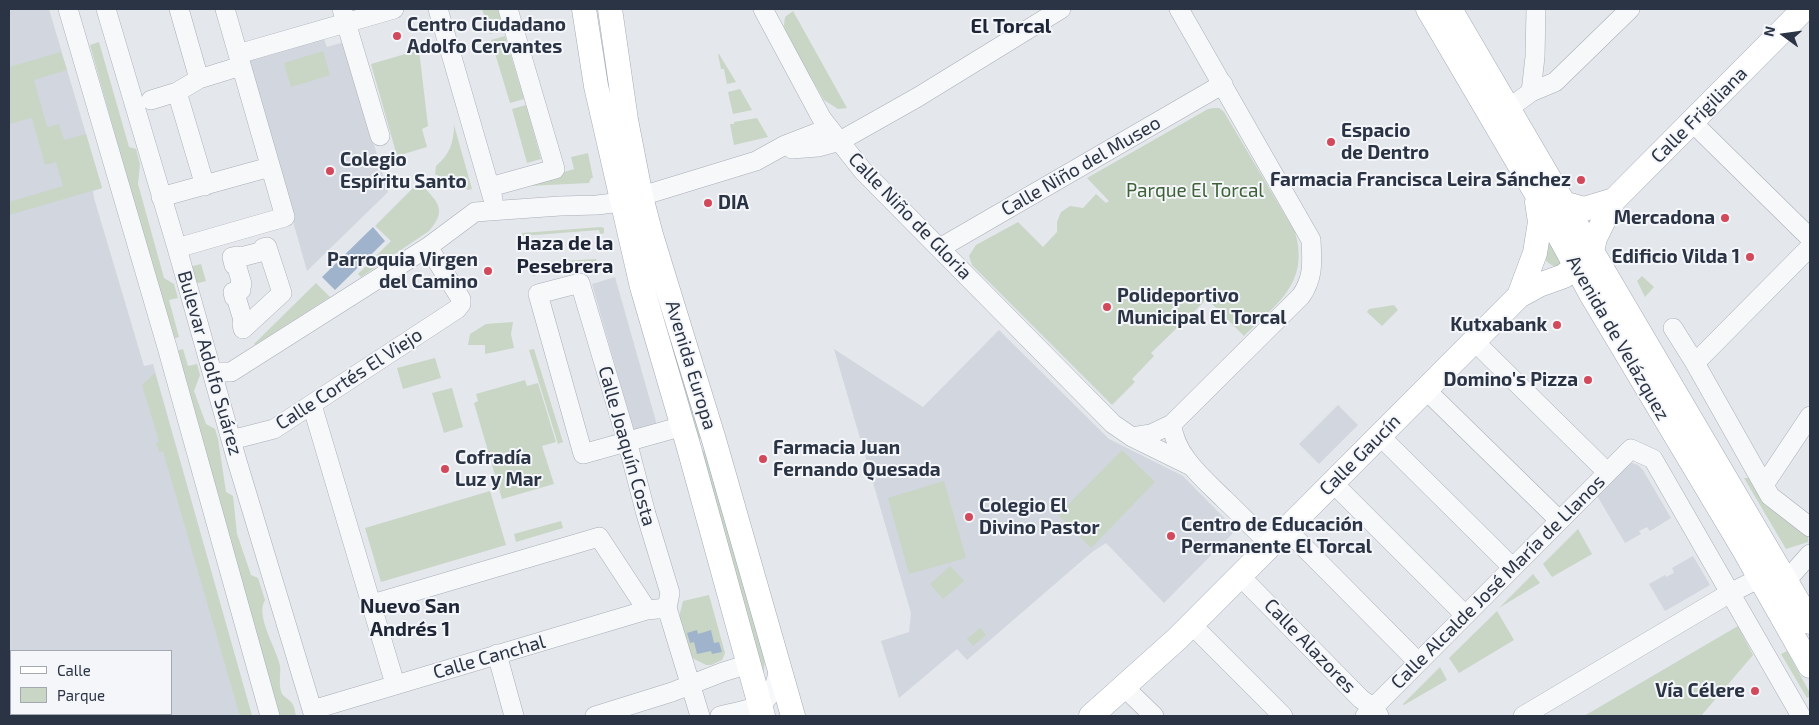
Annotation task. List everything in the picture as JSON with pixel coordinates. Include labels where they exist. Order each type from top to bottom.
[{"type":"main road","name":"Avenida Europa","points":[[584,9],[596,86],[793,716]]},
{"type":"main road","name":"Avenida Europa","points":[[610,9],[626,120],[631,199],[642,287],[683,426],[762,711]]},
{"type":"main road","name":"Avenida de Velázquez","points":[[1428,9],[1578,265],[1786,580],[1810,622]]},
{"type":"main road","name":"Avenida de Velázquez","points":[[1450,9],[1562,203],[1578,265],[1591,294],[1760,578],[1810,666]]},
{"type":"main road","name":"Calle Frigiliana","points":[[1578,265],[1595,238],[1614,200],[1804,9]]},
{"type":"main road","name":"Calle Gaucín","points":[[1519,296],[1535,253],[1540,222],[1536,193]]},
{"type":"main road","name":"Calle Frigiliana","points":[[1562,203],[1584,209],[1614,200]]},
{"type":"main road","points":[[1535,253],[1541,266],[1550,272],[1578,265]]},
{"type":"main road","name":"Calle Gaucín","points":[[1091,716],[1192,625],[1519,296],[1578,265]]},
{"type":"street","name":"Bulevar Adolfo Suárez","points":[[68,9],[170,357],[270,716]]},
{"type":"street","name":"Bulevar Adolfo Suárez","points":[[106,9],[313,713]]},
{"type":"street","points":[[179,9],[199,79]]},
{"type":"street","points":[[177,248],[285,217],[225,9]]},
{"type":"street","points":[[151,100],[177,92],[239,60],[344,16],[394,9]]},
{"type":"street","points":[[438,9],[495,210]]},
{"type":"street","points":[[490,187],[555,170],[508,9]]},
{"type":"street","points":[[213,372],[231,372],[428,247],[475,212],[597,205],[631,199],[756,161],[784,145],[835,134],[918,97],[1061,9]]},
{"type":"street","points":[[1132,437],[1151,434],[1172,424],[1301,296],[1310,284],[1312,267],[1311,240],[1179,9]]},
{"type":"street","points":[[1530,92],[1535,57],[1536,9]]},
{"type":"street","points":[[1508,109],[1530,92],[1555,82],[1630,9]]},
{"type":"street","name":"Calle Niño de Gloria","points":[[765,10],[822,119],[862,171],[1113,424],[1132,437],[1191,466]]},
{"type":"street","points":[[344,16],[380,136]]},
{"type":"street","name":"Calle Niño del Museo","points":[[940,248],[1223,84]]},
{"type":"street","points":[[177,92],[204,186]]},
{"type":"street","points":[[1692,122],[1810,238]]},
{"type":"street","points":[[161,197],[270,167]]},
{"type":"street","name":"Calle Cortés El Viejo","points":[[232,440],[274,429],[450,314],[461,304],[461,299],[428,247]]},
{"type":"street","points":[[1695,363],[1810,247]]},
{"type":"street","name":"Calle Joaquín Costa","points":[[627,441],[583,454],[538,294],[580,283],[627,441],[646,514],[670,593],[667,608],[700,716]]},
{"type":"street","points":[[1673,328],[1695,363],[1770,496],[1810,527]]},
{"type":"street","points":[[1474,341],[1607,472]]},
{"type":"street","points":[[1426,390],[1559,520]]},
{"type":"street","points":[[312,405],[396,684]]},
{"type":"street","points":[[1764,485],[1810,416]]},
{"type":"street","points":[[1172,424],[1177,444],[1191,466],[1279,537],[1418,662]]},
{"type":"street","points":[[627,441],[683,426]]},
{"type":"street","points":[[1380,436],[1512,567]]},
{"type":"street","name":"Calle Alcalde José María de Llanos","points":[[1373,713],[1418,662],[1631,449],[1653,459],[1730,593]]},
{"type":"street","points":[[1333,483],[1465,615]]},
{"type":"street","points":[[372,604],[599,536],[647,610]]},
{"type":"street","points":[[1786,580],[1810,554]]},
{"type":"street","name":"Calle Alazores","points":[[1240,576],[1373,713]]},
{"type":"street","points":[[1522,716],[1730,593],[1760,578]]},
{"type":"street","points":[[1730,593],[1801,716]]},
{"type":"street","name":"Calle Canchal","points":[[313,713],[396,684],[497,654],[647,610],[667,608]]},
{"type":"street","points":[[1192,625],[1283,716]]},
{"type":"street","points":[[497,654],[514,716]]},
{"type":"street","points":[[595,716],[672,692],[748,664]]},
{"type":"street","points":[[720,716],[762,711],[777,685],[779,667]]},
{"type":"street","points":[[1124,687],[1154,716]]},
{"type":"shaded area","points":[[9,9],[49,9],[102,188],[93,191],[94,198],[144,366],[153,364],[252,716],[9,716]]},
{"type":"shaded area","name":"Colegio Espíritu Santo","points":[[323,36],[327,47],[344,42],[388,192],[307,271],[247,59]]},
{"type":"shaded area","points":[[615,277],[657,425],[634,432],[592,284]]},
{"type":"shaded area","points":[[999,330],[1109,439],[1183,476],[1236,530],[1164,603],[1106,543],[1092,552],[967,660],[957,649],[899,698],[881,641],[909,632],[911,613],[834,349],[923,407]]},
{"type":"shaded area","points":[[1338,405],[1358,425],[1319,464],[1299,444]]},
{"type":"shaded area","points":[[1632,463],[1638,465],[1643,470],[1671,518],[1650,531],[1647,527],[1639,531],[1641,534],[1625,543],[1596,494],[1626,465]]},
{"type":"shaded area","points":[[1693,556],[1710,585],[1665,611],[1649,584],[1665,575],[1666,577],[1674,573],[1672,568]]},
{"type":"green space","points":[[482,9],[498,9],[504,30],[490,34]]},
{"type":"green space","points":[[793,11],[847,108],[838,109],[824,100],[785,33],[785,17]]},
{"type":"green space","points":[[505,36],[524,99],[510,103],[491,40]]},
{"type":"green space","points":[[99,42],[129,147],[136,149],[140,164],[138,184],[164,278],[174,284],[178,298],[169,300],[179,337],[172,339],[90,45]]},
{"type":"green space","points":[[419,50],[428,126],[422,129],[427,147],[397,156],[371,64]]},
{"type":"green space","points":[[323,51],[330,75],[291,87],[284,63]]},
{"type":"green space","points":[[61,52],[67,70],[34,80],[47,127],[59,124],[64,140],[86,134],[102,188],[9,215],[9,202],[63,186],[56,162],[45,165],[32,118],[9,124],[9,67]]},
{"type":"green space","points":[[719,54],[736,82],[727,84]]},
{"type":"green space","points":[[740,89],[752,110],[733,114],[728,92]]},
{"type":"green space","points":[[526,105],[541,159],[527,163],[512,109]]},
{"type":"green space","name":"Parque El Torcal","points":[[1219,108],[1224,112],[1295,232],[1298,266],[1294,279],[1278,303],[1244,336],[1207,299],[1151,353],[1154,356],[1132,379],[1135,382],[1112,405],[972,265],[969,256],[976,245],[1018,222],[1043,247],[1057,232],[1057,222],[1061,212],[1070,206],[1083,208],[1096,194],[1106,203],[1109,201],[1087,178],[1208,109]]},
{"type":"green space","points":[[757,118],[768,137],[734,145],[730,124]]},
{"type":"green space","points":[[454,125],[472,189],[468,190],[435,174],[436,166],[450,148]]},
{"type":"green space","points":[[588,153],[593,178],[591,178],[589,183],[528,186],[529,183],[574,169],[571,157]]},
{"type":"green space","points":[[419,182],[431,194],[438,205],[438,216],[435,223],[429,231],[361,277],[358,274],[391,241],[375,226]]},
{"type":"green space","points":[[604,228],[604,233],[600,234],[599,230],[522,236],[522,233]]},
{"type":"green space","points":[[1546,235],[1564,265],[1561,268],[1549,263],[1544,256]]},
{"type":"green space","points":[[596,259],[599,268],[588,272],[584,261],[533,276],[532,263]]},
{"type":"green space","points":[[201,264],[206,281],[194,284],[189,267]]},
{"type":"green space","points":[[1642,276],[1654,287],[1645,297],[1637,281]]},
{"type":"green space","points":[[316,283],[330,297],[254,344]]},
{"type":"green space","points":[[1394,305],[1398,310],[1382,326],[1367,312],[1369,309]]},
{"type":"green space","points":[[662,321],[678,352],[702,438],[694,441]]},
{"type":"green space","points":[[513,322],[511,334],[514,348],[485,354],[485,345],[468,345],[470,334],[486,324]]},
{"type":"green space","points":[[183,349],[188,366],[197,364],[200,375],[194,391],[206,424],[215,429],[226,492],[233,496],[237,534],[251,575],[258,578],[265,600],[263,607],[264,623],[280,666],[281,691],[292,703],[296,716],[279,716],[176,351]]},
{"type":"green space","points":[[534,349],[563,442],[558,444],[529,350]]},
{"type":"green space","points":[[435,358],[441,378],[403,389],[397,368]]},
{"type":"green space","points":[[155,373],[252,716],[240,716],[163,451],[159,452],[156,443],[159,441],[142,385]]},
{"type":"green space","points":[[525,380],[527,386],[538,383],[556,442],[542,446],[554,484],[502,499],[474,403],[478,401],[476,394]]},
{"type":"green space","points":[[452,388],[463,427],[444,433],[432,393]]},
{"type":"green space","points":[[706,450],[765,654],[764,671],[762,671],[699,452]]},
{"type":"green space","points":[[1122,450],[1155,482],[1091,548],[1058,515]]},
{"type":"green space","points":[[1744,478],[1750,478],[1765,505],[1808,534],[1808,542],[1786,549]]},
{"type":"green space","points":[[944,481],[966,558],[909,574],[888,498]]},
{"type":"green space","points":[[490,491],[506,545],[381,582],[365,528]]},
{"type":"green space","points":[[561,521],[563,528],[516,542],[514,534]]},
{"type":"green space","points":[[1578,529],[1592,554],[1552,577],[1543,564]]},
{"type":"green space","points":[[950,566],[964,581],[943,599],[930,584]]},
{"type":"green space","points":[[1533,574],[1540,583],[1499,608]]},
{"type":"green space","points":[[709,595],[725,653],[722,660],[706,665],[691,656],[679,617],[683,601]]},
{"type":"green space","points":[[1497,611],[1514,640],[1459,673],[1449,658]]},
{"type":"green space","points":[[1738,626],[1753,655],[1701,716],[1584,716]]},
{"type":"green space","points":[[980,628],[986,635],[973,646],[967,639]]},
{"type":"green space","points":[[1787,651],[1810,693],[1810,696],[1807,698],[1781,654]]},
{"type":"green space","points":[[1440,667],[1447,680],[1404,705],[1403,704]]},
{"type":"water","points":[[373,227],[385,241],[335,290],[322,277]]},
{"type":"water","points":[[697,630],[698,634],[711,630],[714,643],[719,642],[722,652],[712,654],[711,651],[697,654],[694,642],[690,643],[687,633]]},
{"type":"place","name":"Centro Ciudadano Adolfo Cervantes","points":[[397,36]]},
{"type":"place","name":"Espacio de Dentro","points":[[1331,142]]},
{"type":"place","name":"Colegio Espíritu Santo","points":[[330,171]]},
{"type":"place","name":"Farmacia Francisca Leira Sánchez","points":[[1581,180]]},
{"type":"place","name":"DIA","points":[[708,203]]},
{"type":"place","name":"Mercadona","points":[[1725,218]]},
{"type":"place","name":"Edificio Vilda 1","points":[[1750,257]]},
{"type":"place","name":"Parroquia Virgen del Camino","points":[[488,271]]},
{"type":"place","name":"Polideportivo Municipal El Torcal","points":[[1107,307]]},
{"type":"place","name":"Kutxabank","points":[[1557,325]]},
{"type":"place","name":"Domino's Pizza","points":[[1588,380]]},
{"type":"place","name":"Farmacia Juan Fernando Quesada","points":[[763,459]]},
{"type":"place","name":"Cofradía Luz y Mar","points":[[445,469]]},
{"type":"place","name":"Colegio El Divino Pastor","points":[[969,517]]},
{"type":"place","name":"Centro de Educación Permanente El Torcal","points":[[1171,536]]},
{"type":"place","name":"Vía Célere","points":[[1755,691]]},
{"type":"district","name":"El Torcal","points":[[1011,26]]},
{"type":"district","name":"Haza de la Pesebrera","points":[[565,254]]},
{"type":"district","name":"Nuevo San Andrés 1","points":[[410,618]]}]
